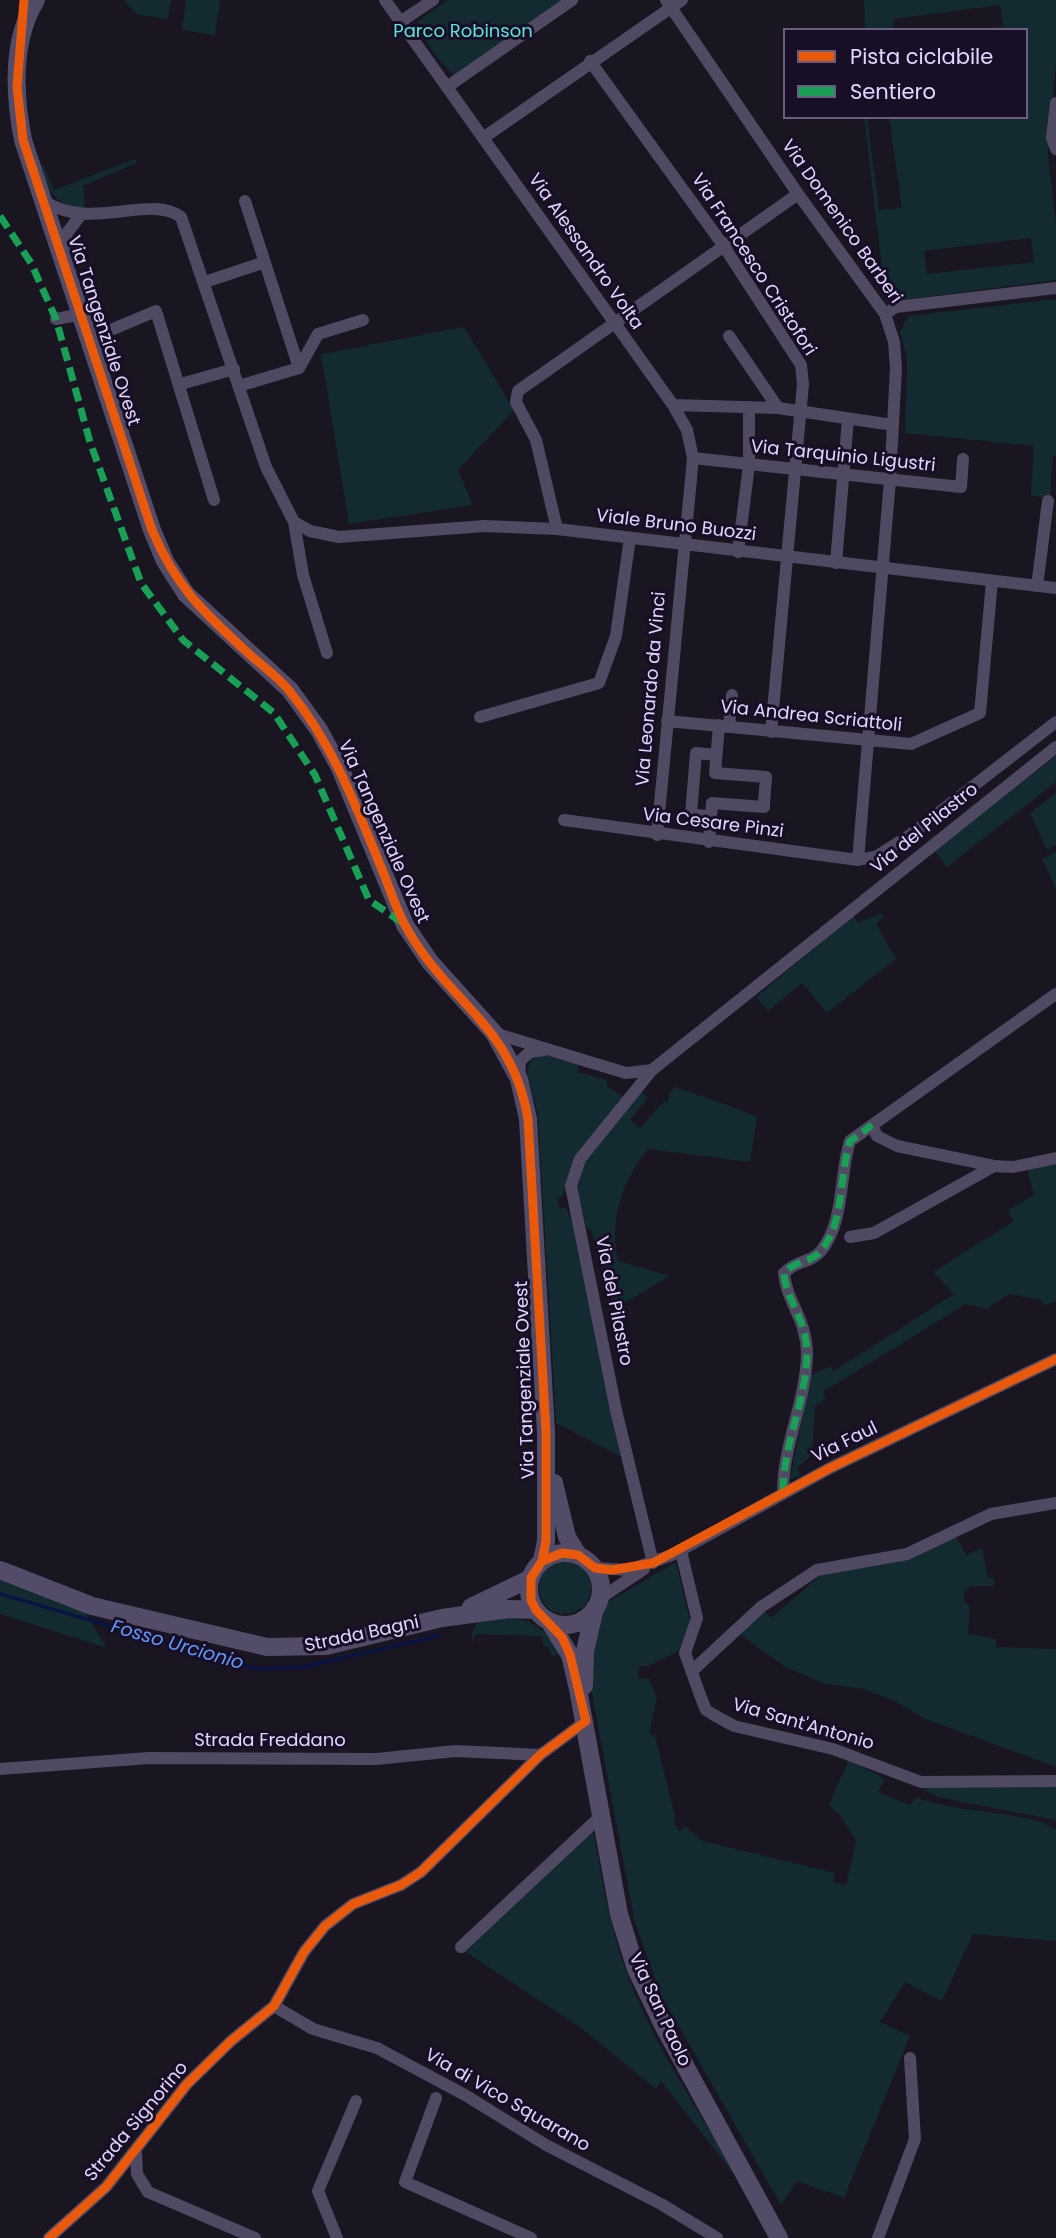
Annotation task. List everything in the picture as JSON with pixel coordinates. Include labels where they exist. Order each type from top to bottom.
[{"type":"main road","points":[[24,0],[24,27]]},
{"type":"main road","name":"Via Tangenziale Ovest","points":[[36,0],[24,27],[17,72],[17,103],[23,140],[152,530],[165,561],[186,594],[290,690],[319,730],[340,768],[405,925],[430,962],[494,1033],[519,1079],[528,1119],[546,1433],[546,1541],[542,1561]]},
{"type":"main road","name":"Via Tangenziale Ovest","points":[[546,1433],[557,1498],[567,1536],[578,1555]]},
{"type":"main road","points":[[562,1553],[578,1555],[595,1568],[601,1583],[597,1604],[574,1623],[543,1615],[529,1593],[531,1578],[542,1561],[562,1553]]},
{"type":"main road","name":"Strada Bagni","points":[[0,1570],[92,1606],[267,1647],[326,1646],[442,1618],[509,1609],[543,1615]]},
{"type":"main road","name":"Strada Bagni","points":[[442,1618],[508,1592],[531,1578]]},
{"type":"main road","name":"Via San Paolo","points":[[586,1721],[585,1651],[597,1604]]},
{"type":"main road","name":"Via San Paolo","points":[[543,1615],[570,1655],[586,1721],[619,1914],[636,1969],[664,2027],[779,2238]]},
{"type":"street","name":"Via Alessandro Volta","points":[[385,0],[673,405],[687,430],[693,458],[682,545]]},
{"type":"street","points":[[400,22],[433,0]]},
{"type":"street","points":[[447,87],[572,0]]},
{"type":"street","points":[[483,138],[673,2]]},
{"type":"street","name":"Via Domenico Barberi","points":[[673,2],[798,194],[886,314],[894,342],[896,368],[890,480],[858,860]]},
{"type":"street","name":"Via Francesco Cristofori","points":[[590,61],[723,245],[800,365],[803,384],[771,732]]},
{"type":"street","points":[[1056,103],[1052,138],[1056,149]]},
{"type":"street","points":[[557,529],[536,440],[516,402],[518,391],[798,194]]},
{"type":"street","name":"Via Tangenziale Ovest","points":[[42,200],[61,211],[80,216]]},
{"type":"street","points":[[245,201],[299,368]]},
{"type":"street","points":[[63,258],[67,233],[80,216],[161,209],[176,213],[186,222],[266,467],[294,522],[303,575],[327,653]]},
{"type":"street","points":[[205,282],[265,262]]},
{"type":"street","points":[[886,314],[896,307],[1056,288]]},
{"type":"street","points":[[113,329],[156,312],[181,384],[214,500]]},
{"type":"street","points":[[57,319],[82,314]]},
{"type":"street","points":[[239,386],[299,368],[318,334],[363,320]]},
{"type":"street","points":[[729,335],[778,408]]},
{"type":"street","points":[[181,384],[234,369]]},
{"type":"street","points":[[673,405],[778,408],[893,425]]},
{"type":"street","points":[[738,552],[749,465],[749,407]]},
{"type":"street","points":[[836,563],[848,419]]},
{"type":"street","name":"Via Tarquinio Ligustri","points":[[693,458],[961,487],[963,458]]},
{"type":"street","points":[[1037,586],[1048,501]]},
{"type":"street","name":"Viale Bruno Buozzi","points":[[294,522],[310,531],[339,537],[465,526],[557,529],[1056,588]]},
{"type":"street","points":[[480,717],[599,683],[616,636],[630,538]]},
{"type":"street","name":"Via Leonardo da Vinci","points":[[657,835],[682,545]]},
{"type":"street","name":"Via Andrea Scriattoli","points":[[667,721],[911,744],[980,713],[992,581]]},
{"type":"street","points":[[709,842],[712,803],[764,807],[766,777],[715,773],[716,755],[732,695]]},
{"type":"street","points":[[858,860],[877,856],[910,835],[1056,722]]},
{"type":"street","name":"Via del Pilastro","points":[[653,1563],[616,1410],[571,1186],[580,1159],[652,1070],[1056,747]]},
{"type":"street","points":[[711,817],[691,814],[696,753],[716,755]]},
{"type":"street","name":"Via Cesare Pinzi","points":[[564,820],[657,835],[858,860]]},
{"type":"street","points":[[783,1492],[783,1475],[804,1386],[807,1359],[804,1326],[785,1286],[784,1273],[794,1262],[812,1259],[821,1251],[837,1215],[850,1141],[1056,994]]},
{"type":"street","points":[[494,1033],[626,1073],[652,1070]]},
{"type":"street","points":[[519,1079],[520,1061],[530,1052],[548,1050]]},
{"type":"street","points":[[872,1125],[877,1136],[897,1146],[995,1166],[1013,1167],[1056,1158]]},
{"type":"street","points":[[850,1237],[874,1233],[995,1166]]},
{"type":"street","name":"Via Faul","points":[[595,1568],[629,1570],[681,1551],[783,1492],[1056,1359]]},
{"type":"street","points":[[692,1671],[761,1607],[817,1570],[906,1554],[991,1514],[1056,1503]]},
{"type":"street","name":"Via Sant'Antonio","points":[[681,1551],[697,1618],[685,1653],[706,1710],[734,1726],[833,1749],[921,1782],[1056,1781]]},
{"type":"street","name":"Via Faul","points":[[597,1604],[653,1563]]},
{"type":"street","name":"Strada Signorino","points":[[49,2238],[106,2187],[187,2084],[231,2041],[274,2006],[304,1952],[325,1926],[353,1904],[401,1885],[421,1872],[540,1755],[586,1721]]},
{"type":"street","name":"Strada Freddano","points":[[0,1769],[149,1758],[376,1759],[456,1751],[540,1755]]},
{"type":"street","points":[[461,1947],[601,1815]]},
{"type":"street","name":"Via di Vico Squarano","points":[[274,2006],[313,2029],[377,2048],[432,2077],[546,2145],[661,2204],[717,2238]]},
{"type":"street","points":[[878,2238],[915,2139],[910,2058]]},
{"type":"street","points":[[436,2098],[405,2182],[531,2238]]},
{"type":"street","points":[[337,2238],[318,2191],[356,2101]]},
{"type":"street","points":[[136,2150],[137,2174],[148,2192],[255,2238]]},
{"type":"green space","points":[[124,0],[171,0],[168,19],[136,14]]},
{"type":"green space","points":[[186,0],[220,0],[215,35],[182,30]]},
{"type":"green space","name":"Parco Robinson","points":[[448,0],[564,0],[456,76],[433,51],[418,21]]},
{"type":"green space","points":[[864,0],[1056,0],[1056,61],[1048,156],[1056,224],[1056,280],[886,302],[864,119],[867,119],[879,210],[902,208],[889,119],[1028,119],[1028,28],[990,28],[1003,26],[1000,5],[893,19],[894,28],[865,28]],"holes":[[[1031,238],[1034,262],[927,274],[924,251]]]},
{"type":"green space","points":[[135,159],[137,163],[83,186],[85,207],[67,205],[54,196],[39,166],[43,165],[54,190]]},
{"type":"green space","points":[[1056,299],[1056,456],[1053,456],[1050,498],[1031,496],[1034,446],[905,433],[907,359],[900,332],[908,316]]},
{"type":"green space","points":[[464,327],[514,410],[458,470],[473,505],[349,524],[321,354]]},
{"type":"green space","points":[[1056,756],[1056,782],[947,867],[934,850]]},
{"type":"green space","points":[[1056,793],[1056,845],[1047,850],[1030,813]]},
{"type":"green space","points":[[1056,852],[1056,889],[1042,859]]},
{"type":"green space","points":[[881,913],[884,917],[876,924],[896,959],[827,1013],[802,983],[768,1011],[756,997],[853,916],[858,923]]},
{"type":"green space","points":[[543,1055],[579,1064],[577,1072],[607,1080],[607,1086],[625,1098],[576,1156],[563,1196],[557,1198],[560,1209],[566,1207],[577,1234],[622,1457],[556,1423],[538,1116],[527,1072],[532,1059]]},
{"type":"green space","points":[[676,1087],[757,1116],[750,1162],[648,1149],[631,1174],[620,1202],[615,1231],[618,1261],[670,1276],[613,1310],[600,1244],[595,1244],[591,1229],[587,1229],[577,1191],[583,1163],[641,1092],[648,1098],[630,1120],[640,1128],[664,1101],[667,1103],[670,1092]]},
{"type":"green space","points":[[1056,1162],[1056,1301],[1044,1306],[1041,1300],[1009,1294],[986,1309],[966,1304],[823,1392],[826,1399],[815,1406],[812,1455],[797,1468],[801,1476],[790,1479],[811,1375],[831,1366],[834,1371],[954,1294],[933,1272],[1014,1221],[1008,1210],[1034,1195],[1027,1169]]},
{"type":"green space","points":[[955,1534],[966,1555],[982,1548],[988,1578],[994,1578],[994,1586],[971,1586],[964,1592],[964,1600],[970,1607],[968,1634],[996,1639],[996,1647],[1056,1649],[1056,1767],[925,1719],[893,1700],[863,1689],[822,1683],[786,1667],[739,1634],[764,1610],[771,1618],[821,1575]]},
{"type":"green space","points":[[565,1562],[584,1569],[591,1588],[584,1607],[565,1614],[546,1607],[539,1588],[546,1569]]},
{"type":"green space","points":[[676,1562],[690,1621],[679,1651],[649,1666],[639,1666],[638,1678],[649,1679],[657,1697],[649,1734],[655,1736],[676,1820],[673,1822],[679,1831],[686,1827],[703,1841],[835,1873],[833,1882],[846,1885],[856,1840],[839,1814],[829,1805],[849,1759],[885,1779],[878,1792],[910,1805],[917,1797],[950,1807],[1030,1819],[1056,1830],[1056,1941],[973,1934],[942,2001],[905,1982],[880,2022],[910,2036],[844,2198],[797,2181],[781,2205],[662,1997],[635,1923],[592,1694],[591,1652],[603,1609],[608,1602]]},
{"type":"green space","points":[[0,1578],[84,1610],[107,1648],[0,1614]]},
{"type":"green space","points":[[507,1617],[525,1620],[539,1628],[559,1654],[552,1656],[549,1649],[543,1645],[543,1636],[476,1634],[472,1643],[472,1633],[478,1621]]},
{"type":"green space","points":[[1056,1785],[1056,1820],[938,1797],[924,1790],[925,1786]]},
{"type":"green space","points":[[593,1829],[615,1935],[637,1999],[680,2081],[744,2187],[661,2081],[656,2089],[580,2027],[464,1951]]},
{"type":"waterway","name":"Fosso Urcionio","points":[[0,1594],[258,1669],[303,1667],[438,1636]]},
{"type":"marked path","points":[[0,216],[31,263],[56,319],[90,442],[141,583],[183,640],[274,713],[315,775],[369,900],[401,922]]},
{"type":"marked path","points":[[783,1492],[807,1354],[804,1331],[788,1293],[784,1273],[817,1255],[829,1239],[838,1212],[850,1141],[872,1125]]},
{"type":"cycle path","points":[[24,0],[17,87],[23,140],[152,530],[161,550],[192,598],[282,682],[306,713],[343,779],[405,925],[421,952],[493,1036],[508,1059],[520,1086],[528,1119],[546,1432],[546,1541],[542,1561]]},
{"type":"cycle path","points":[[49,2238],[106,2187],[187,2084],[231,2041],[274,2006],[304,1952],[325,1926],[353,1904],[401,1885],[421,1872],[540,1755],[586,1721],[570,1655],[562,1637],[536,1610],[531,1600],[531,1578],[542,1561],[562,1553],[578,1555],[595,1568],[612,1570],[653,1563],[830,1468],[1056,1359]]}]
